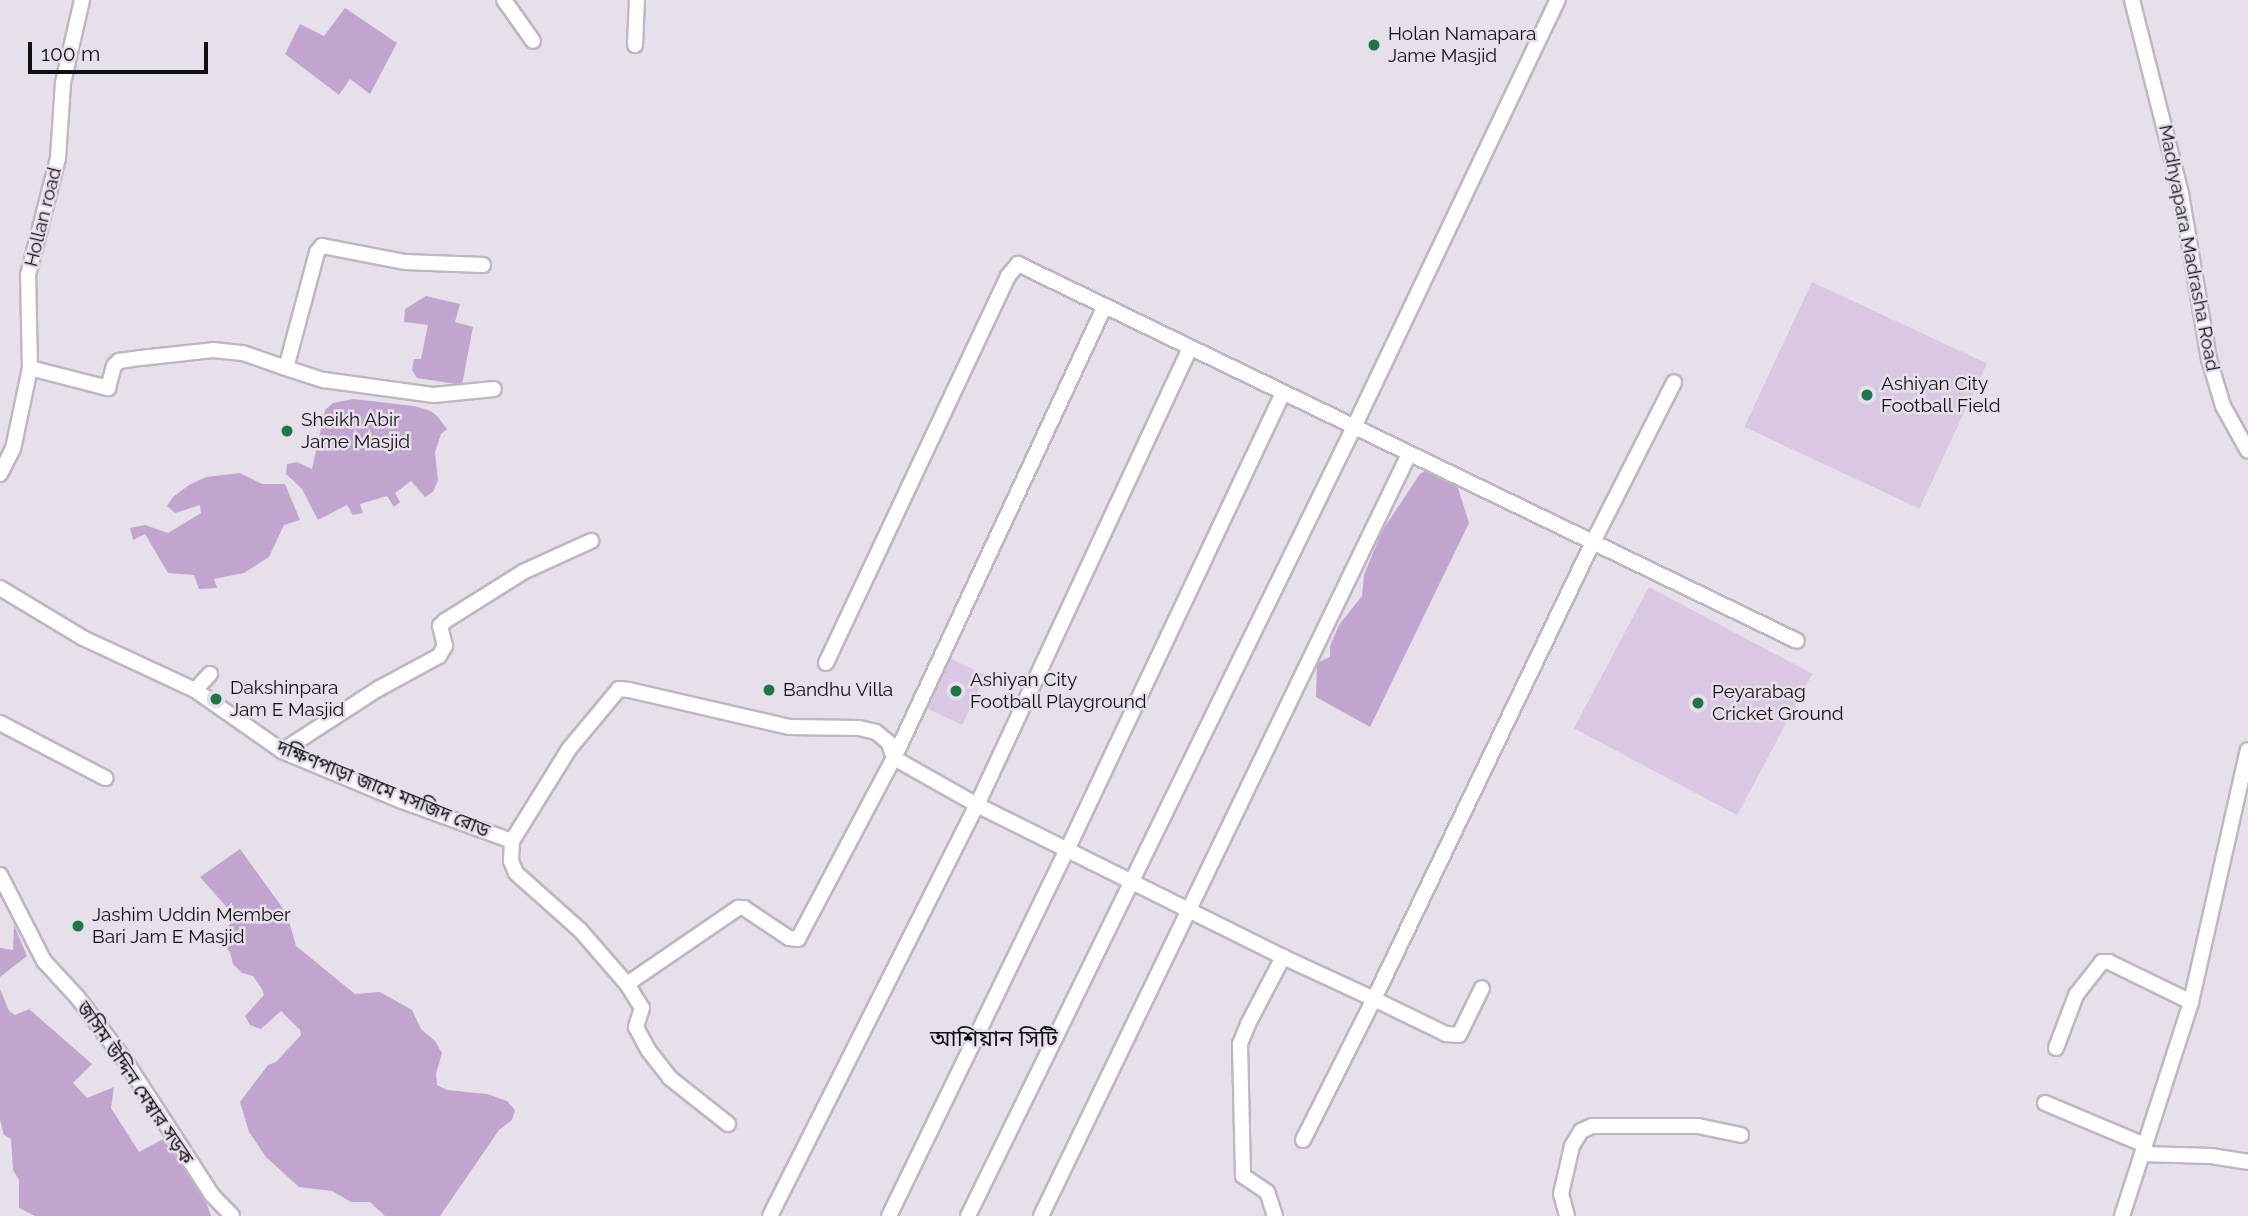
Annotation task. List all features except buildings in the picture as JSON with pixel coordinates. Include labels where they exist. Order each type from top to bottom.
[{"type":"street","name":"Hollan road","points":[[0,474],[13,449],[30,368],[28,275],[55,169],[63,83],[82,0]]},
{"type":"street","points":[[504,0],[533,41]]},
{"type":"street","points":[[635,45],[637,0]]},
{"type":"street","points":[[968,1216],[1354,427],[1558,0]]},
{"type":"street","name":"Madhyapara Madrasha Road","points":[[2132,0],[2181,194],[2209,359],[2223,405],[2248,451]]},
{"type":"street","points":[[286,368],[317,251],[321,246],[405,262],[484,265]]},
{"type":"street","points":[[826,663],[1017,264],[1797,641]]},
{"type":"street","points":[[627,984],[738,908],[744,908],[789,938],[798,939],[894,758],[1105,306]]},
{"type":"street","points":[[770,1216],[977,805],[1190,348]]},
{"type":"street","points":[[30,368],[108,388],[114,366],[119,361],[214,350],[243,353],[324,380],[434,395],[494,389]]},
{"type":"street","points":[[1303,1140],[1374,999],[1592,542],[1674,382]]},
{"type":"street","points":[[890,1216],[1283,393]]},
{"type":"street","points":[[1041,1216],[1409,454]]},
{"type":"street","points":[[282,751],[378,688],[439,656],[444,646],[440,626],[445,621],[523,572],[591,541]]},
{"type":"street","name":"দক্ষিণপাড়া জামে মসজিদ রোড","points":[[0,588],[83,638],[195,690],[282,751],[402,801],[512,841]]},
{"type":"street","points":[[195,690],[210,674]]},
{"type":"street","name":"দক্ষিণপাড়া জামে মসজিদ রোড","points":[[728,1124],[670,1078],[649,1051],[636,1027],[642,1008],[627,984],[580,930],[516,873],[510,861],[512,841],[569,749],[619,690],[789,727],[859,728],[876,732],[889,743],[894,758]]},
{"type":"street","points":[[0,723],[105,778]]},
{"type":"street","points":[[2122,1216],[2190,1002],[2248,750]]},
{"type":"street","points":[[894,758],[977,805],[1283,957],[1446,1034],[1459,1035],[1482,988]]},
{"type":"street","name":"জসিম উদ্দিন মেম্বার সড়ক","points":[[0,875],[44,961],[78,998],[126,1062],[212,1195],[232,1216]]},
{"type":"street","points":[[1275,1216],[1267,1192],[1243,1176],[1240,1044],[1283,957]]},
{"type":"street","points":[[2056,1048],[2076,995],[2102,962],[2109,962],[2190,1002]]},
{"type":"street","points":[[2045,1103],[2143,1149],[2248,1162]]},
{"type":"street","points":[[1567,1216],[1561,1194],[1572,1146],[1581,1131],[1592,1126],[1699,1126],[1741,1135]]},
{"type":"shaded area","points":[[345,8],[397,43],[370,94],[350,79],[339,95],[285,54],[300,24],[324,36]]},
{"type":"shaded area","name":"Ashiyan City Football Field","points":[[1812,282],[1987,364],[1919,509],[1744,427]]},
{"type":"shaded area","points":[[426,296],[460,304],[455,322],[473,327],[462,385],[417,378],[412,370],[414,359],[421,359],[428,325],[404,322],[405,309]]},
{"type":"shaded area","points":[[353,399],[414,406],[431,411],[437,416],[447,429],[441,434],[435,453],[438,480],[433,492],[425,497],[411,481],[395,493],[400,502],[394,507],[387,496],[360,504],[363,513],[353,515],[347,505],[318,520],[302,489],[286,474],[287,464],[297,462],[312,469],[325,410],[333,403]]},
{"type":"shaded area","points":[[1425,471],[1439,473],[1458,488],[1469,523],[1370,727],[1316,697],[1317,663],[1330,657],[1330,646],[1339,625],[1362,596],[1364,575],[1382,531],[1420,474]]},
{"type":"shaded area","points":[[240,473],[262,484],[285,484],[300,520],[284,525],[269,557],[244,573],[214,579],[217,588],[199,589],[194,575],[168,573],[145,534],[133,540],[130,528],[145,525],[168,533],[201,513],[200,505],[175,513],[167,506],[173,497],[189,485],[206,477]]},
{"type":"shaded area","name":"Peyarabag Cricket Ground","points":[[1649,587],[1812,674],[1737,815],[1574,728]]},
{"type":"shaded area","name":"Ashiyan City Football Playground","points":[[951,659],[985,675],[962,725],[928,709]]},
{"type":"shaded area","points":[[240,849],[287,914],[296,946],[355,994],[380,992],[412,1010],[421,1029],[435,1041],[442,1053],[436,1074],[437,1085],[447,1090],[487,1094],[507,1101],[515,1110],[512,1120],[499,1130],[440,1216],[385,1216],[370,1202],[351,1202],[332,1191],[299,1187],[266,1157],[249,1132],[240,1102],[268,1065],[276,1062],[301,1035],[300,1030],[281,1011],[261,1029],[250,1025],[245,1016],[264,995],[262,989],[253,976],[242,973],[233,964],[230,952],[219,939],[233,920],[231,912],[200,877]]},
{"type":"shaded area","points":[[14,925],[27,956],[0,977],[0,948],[13,950]]},
{"type":"shaded area","points":[[0,989],[9,1011],[15,1015],[29,1009],[92,1064],[73,1083],[87,1098],[114,1087],[111,1108],[139,1152],[163,1139],[205,1199],[211,1216],[35,1216],[19,1208],[19,1180],[13,1170],[11,1139],[4,1135],[0,1120]]},
{"type":"place","name":"Holan Namapara Jame Masjid","points":[[1374,45]]},
{"type":"place","name":"Ashiyan City Football Field","points":[[1867,395]]},
{"type":"place","name":"Sheikh Abir Jame Masjid","points":[[287,431]]},
{"type":"place","name":"Bandhu Villa","points":[[769,690]]},
{"type":"place","name":"Ashiyan City Football Playground","points":[[956,691]]},
{"type":"place","name":"Dakshinpara Jam E Masjid","points":[[216,699]]},
{"type":"place","name":"Peyarabag Cricket Ground","points":[[1698,703]]},
{"type":"place","name":"Jashim Uddin Member Bari Jam E Masjid","points":[[78,926]]},
{"type":"district","name":"আশিয়ান সিটি","points":[[994,1038]]}]
